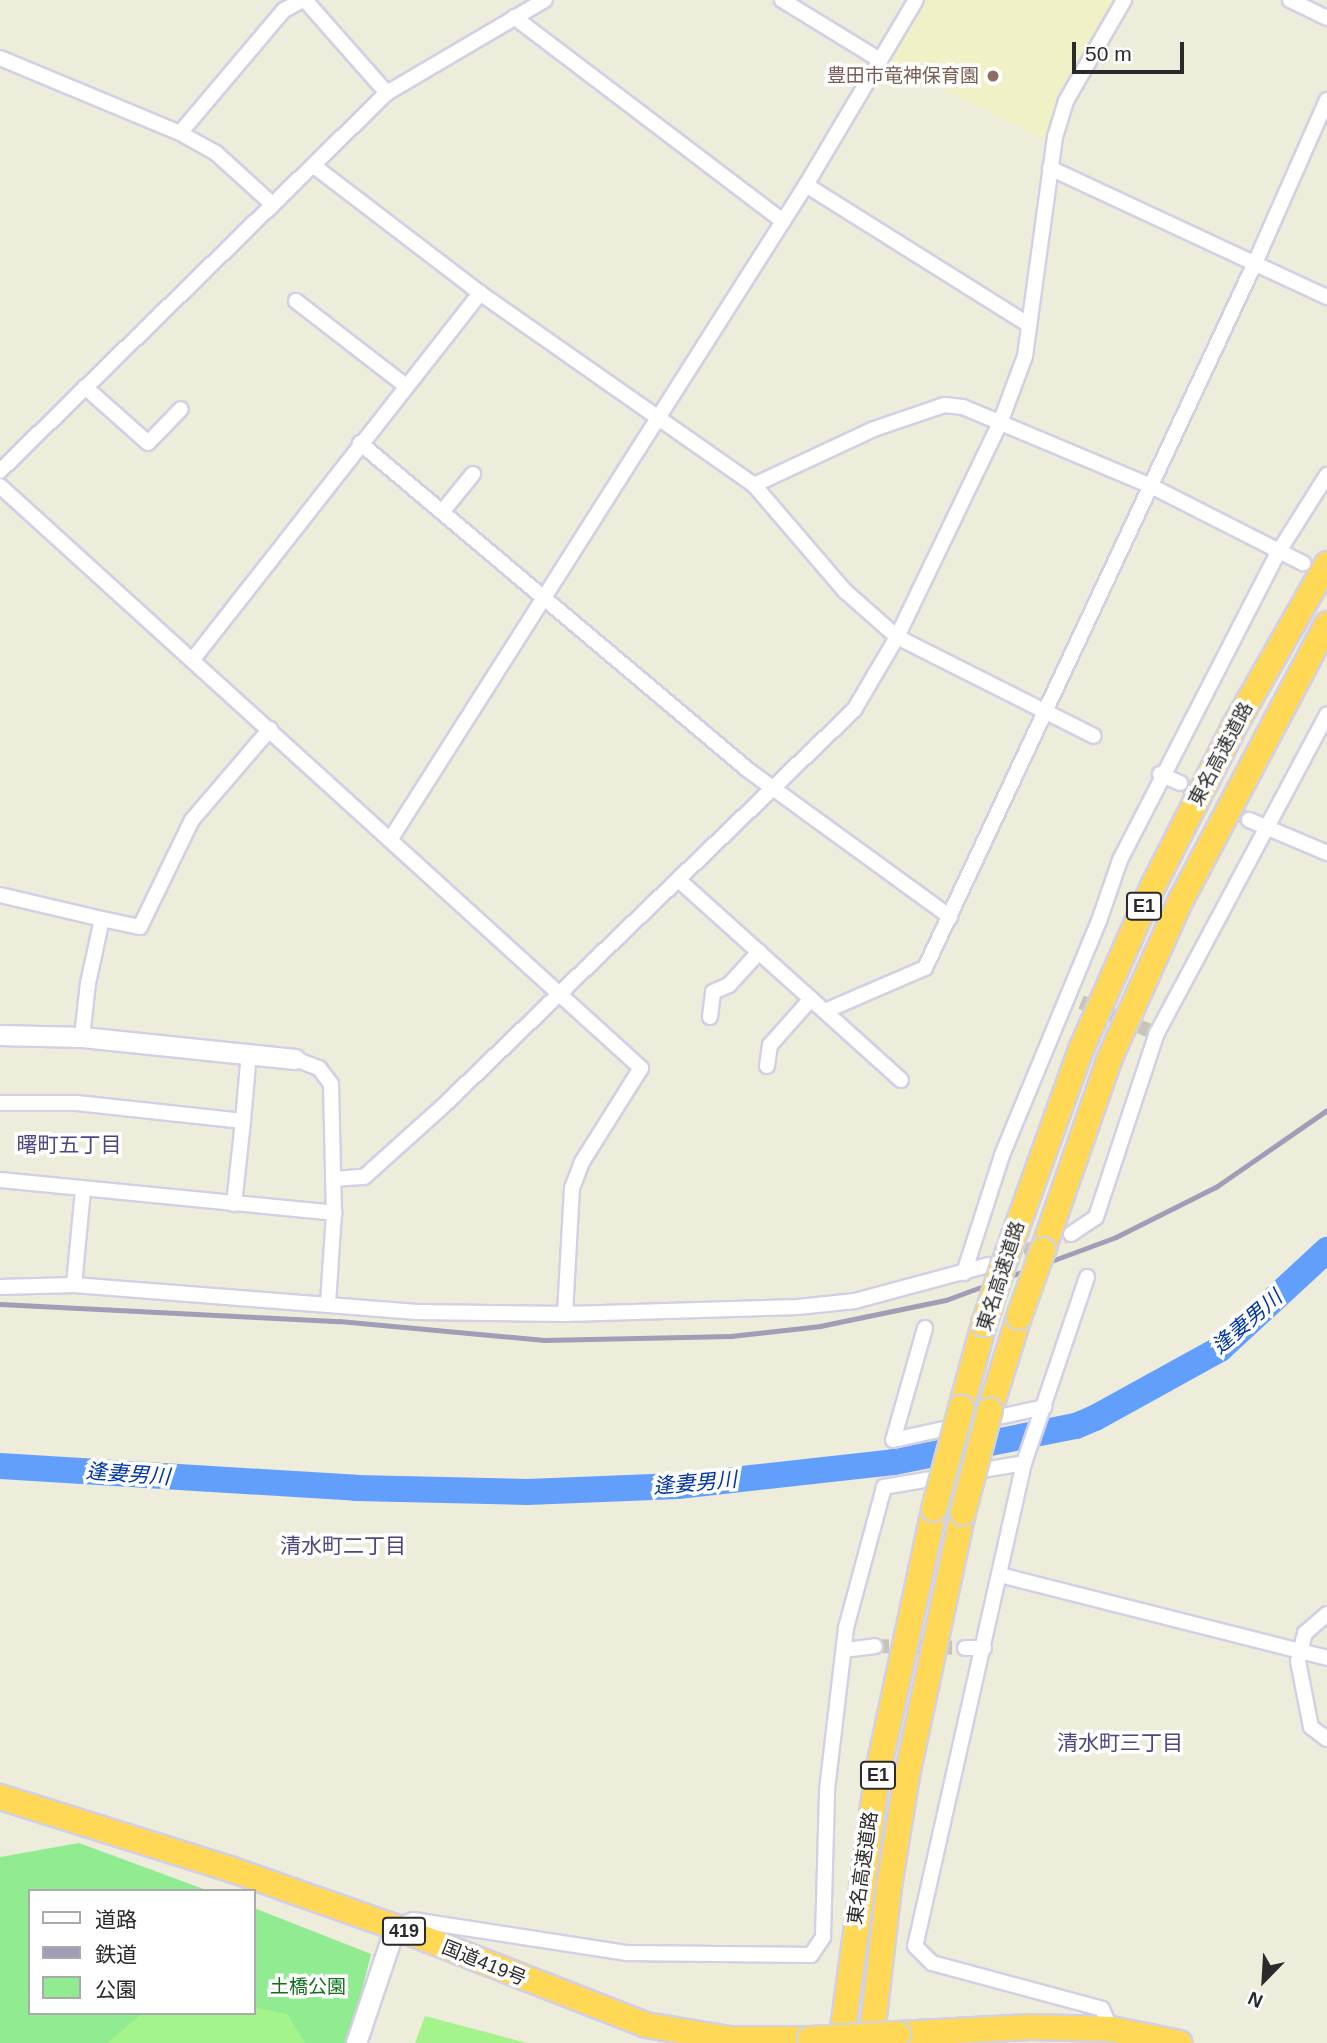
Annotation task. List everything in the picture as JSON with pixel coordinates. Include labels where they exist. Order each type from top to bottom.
[{"type":"highway","name":"東名高速道路","points":[[841,2043],[878,1771],[934,1509],[984,1324],[995,1265],[1082,1047],[1154,884],[1315,563]]},
{"type":"highway","name":"東名高速道路","points":[[871,2043],[907,1776],[963,1513],[990,1410],[1019,1317],[1109,1060],[1181,900],[1327,624]]},
{"type":"highway","name":"国道419号","points":[[0,1797],[233,1870],[395,1927],[646,2025],[730,2039],[803,2041],[913,2037],[1030,2027],[1111,2029],[1180,2043]]},
{"type":"street","points":[[180,133],[284,10],[304,0],[387,93]]},
{"type":"street","points":[[0,471],[387,93],[545,0]]},
{"type":"street","points":[[782,0],[880,60]]},
{"type":"street","points":[[390,840],[806,185],[916,0]]},
{"type":"street","points":[[333,1179],[363,1177],[561,990],[681,882],[854,710],[897,637],[1000,423],[1025,356],[1050,168],[1066,101],[1124,0]]},
{"type":"street","points":[[1290,0],[1327,18]]},
{"type":"street","points":[[514,17],[783,221]]},
{"type":"street","points":[[0,58],[180,133],[216,153],[272,204]]},
{"type":"street","points":[[825,1012],[925,968],[1042,711],[1255,263],[1327,100]]},
{"type":"street","points":[[314,166],[480,293],[656,420],[754,485],[845,591],[897,637],[1094,736]]},
{"type":"street","points":[[1050,168],[1327,297]]},
{"type":"street","points":[[806,185],[1029,325]]},
{"type":"street","points":[[194,658],[480,293]]},
{"type":"street","points":[[296,301],[406,386]]},
{"type":"street","points":[[85,387],[148,443],[181,409]]},
{"type":"street","points":[[754,485],[874,429],[944,405],[963,407],[1149,485],[1279,551],[1315,563]]},
{"type":"street","points":[[360,443],[772,790],[950,917]]},
{"type":"street","points":[[442,512],[473,474]]},
{"type":"street","points":[[964,1273],[1002,1155],[1074,999],[1120,860],[1160,774],[1279,551],[1327,475]]},
{"type":"street","points":[[0,486],[194,658],[390,840],[561,990],[641,1068],[582,1161],[572,1188],[565,1314]]},
{"type":"street","points":[[1071,1234],[1096,1217],[1154,1032],[1327,713]]},
{"type":"street","points":[[0,895],[140,927],[192,820],[270,729]]},
{"type":"street","points":[[1160,774],[1180,783]]},
{"type":"street","points":[[1250,820],[1327,853]]},
{"type":"street","points":[[681,882],[901,1080]]},
{"type":"street","points":[[82,1037],[88,983],[102,919]]},
{"type":"street","points":[[710,1017],[713,992],[729,985],[759,952]]},
{"type":"street","points":[[767,1066],[770,1045],[811,999]]},
{"type":"street","points":[[0,1035],[82,1037],[250,1052],[295,1059],[319,1068],[331,1084],[334,1213],[327,1304]]},
{"type":"street","points":[[233,1204],[250,1052]]},
{"type":"street","points":[[0,1103],[77,1103],[243,1121]]},
{"type":"street","points":[[0,1180],[334,1213]]},
{"type":"street","points":[[74,1285],[83,1189]]},
{"type":"street","points":[[0,1287],[74,1285],[417,1312],[565,1314],[798,1307],[855,1301],[995,1265]]},
{"type":"street","points":[[1087,1277],[1026,1460],[915,1946],[932,1963],[1102,2009],[1111,2029]]},
{"type":"street","points":[[925,1328],[893,1440],[1042,1411]]},
{"type":"street","points":[[356,2043],[395,1927],[413,1920],[627,1953],[811,1955],[823,1937],[827,1790],[844,1650],[884,1487],[1026,1460]]},
{"type":"street","points":[[1000,1576],[1327,1657]]},
{"type":"street","points":[[1327,1614],[1305,1633],[1300,1650],[1299,1675],[1311,1727],[1327,1740]]},
{"type":"street","points":[[844,1650],[875,1646]]},
{"type":"street","points":[[965,1648],[984,1648]]},
{"type":"shaded area","name":"豊田市竜神保育園","points":[[926,0],[1117,0],[1062,90],[1046,141],[889,62]]},
{"type":"green space","name":"土橋公園","points":[[79,1843],[204,1889],[28,1889],[28,2015],[256,2015],[256,1909],[371,1954],[349,2043],[0,2043],[0,1857]]},
{"type":"green space","points":[[256,2007],[287,2014],[305,2043],[107,2043],[141,2015],[256,2015]]},
{"type":"green space","points":[[425,2016],[527,2043],[415,2043]]},
{"type":"waterway","name":"逢妻男川","points":[[0,1466],[356,1488],[527,1492],[678,1486],[894,1462],[1076,1426],[1095,1418],[1220,1349],[1327,1250]]},
{"type":"tunnel","points":[[1180,783],[1249,820]]},
{"type":"tunnel","points":[[1081,1002],[1150,1031]]},
{"type":"tunnel","points":[[1004,1259],[1071,1234]]},
{"type":"tunnel","points":[[875,1646],[965,1648]]},
{"type":"railway","points":[[0,1304],[339,1321],[544,1340],[731,1336],[820,1326],[946,1300],[1116,1237],[1216,1187],[1327,1110]]},
{"type":"place","name":"豊田市竜神保育園","points":[[993,76]]},
{"type":"district","name":"曙町五丁目","points":[[69,1145]]},
{"type":"district","name":"清水町二丁目","points":[[343,1546]]},
{"type":"district","name":"清水町三丁目","points":[[1120,1743]]}]
